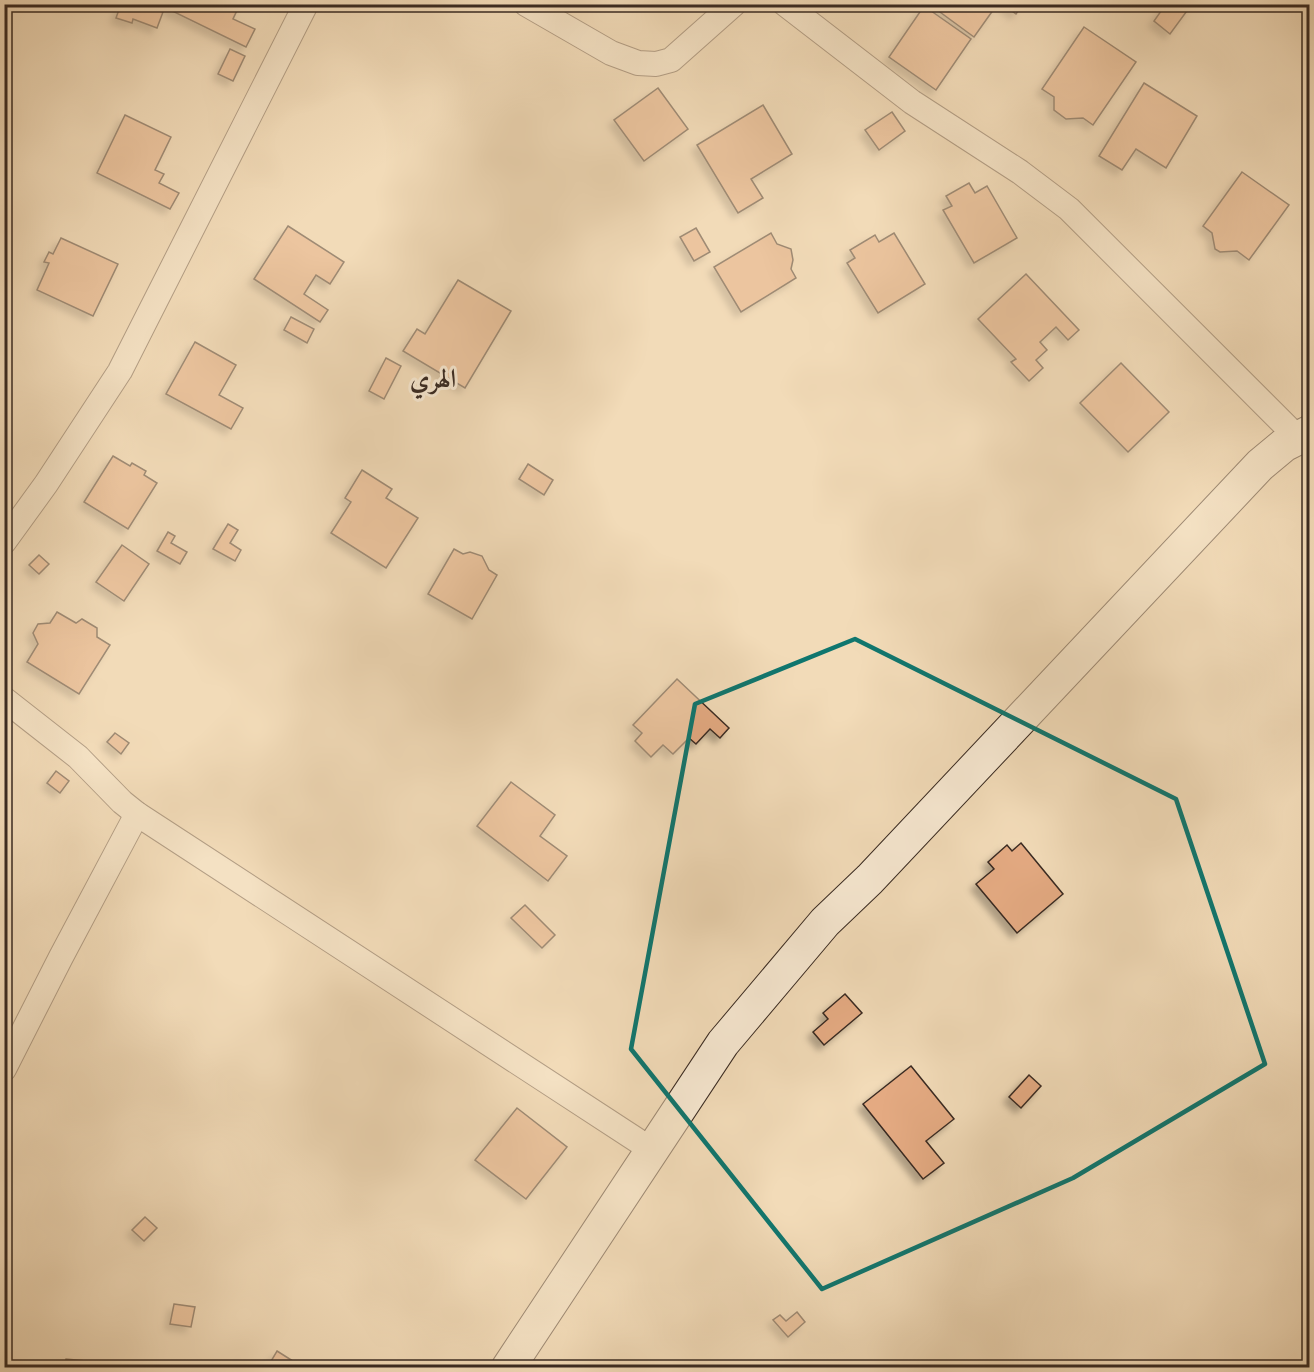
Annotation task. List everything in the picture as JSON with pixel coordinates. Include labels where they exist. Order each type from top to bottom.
[{"type":"street","points":[[4,542],[46,484],[120,371],[306,4]]},
{"type":"street","points":[[526,4],[611,53],[638,63],[656,64],[671,60],[734,4]]},
{"type":"street","points":[[508,1368],[723,1043],[825,922],[870,879],[1260,465],[1284,445],[1304,435],[1069,209],[1020,172],[912,102],[785,4]]},
{"type":"street","points":[[4,699],[78,757],[137,814],[652,1150]]},
{"type":"street","points":[[4,1069],[60,957],[137,814]]},
{"type":"highlighted area","points":[[855,639],[1176,799],[1265,1064],[1073,1178],[822,1289],[631,1049],[695,704]]},
{"type":"building","points":[[121,4],[141,4],[163,12],[157,28],[133,19],[132,23],[116,18]]},
{"type":"building","points":[[170,4],[240,4],[233,19],[255,29],[246,47],[168,9]]},
{"type":"building","points":[[929,4],[994,4],[996,6],[974,37]]},
{"type":"building","points":[[1002,4],[1023,4],[1016,14]]},
{"type":"building","points":[[1166,4],[1192,4],[1170,34],[1154,21]]},
{"type":"building","points":[[924,6],[971,39],[936,90],[889,57]]},
{"type":"building","points":[[1084,27],[1136,62],[1093,125],[1083,118],[1066,119],[1054,110],[1054,97],[1042,89]]},
{"type":"building","points":[[230,49],[245,56],[233,81],[218,74]]},
{"type":"building","points":[[1144,83],[1197,116],[1166,168],[1136,149],[1122,170],[1099,156]]},
{"type":"building","points":[[658,88],[688,129],[644,161],[614,120]]},
{"type":"building","points":[[763,105],[792,154],[751,179],[763,198],[738,213],[697,145]]},
{"type":"building","points":[[892,112],[905,131],[879,150],[865,130]]},
{"type":"building","points":[[125,115],[171,137],[155,170],[164,174],[159,183],[179,193],[170,209],[97,173]]},
{"type":"building","points":[[1242,172],[1289,205],[1249,260],[1237,251],[1220,252],[1215,249],[1212,233],[1203,226]]},
{"type":"building","points":[[969,183],[975,193],[987,186],[1017,238],[974,263],[943,210],[952,206],[946,196]]},
{"type":"building","points":[[288,226],[344,262],[330,284],[316,275],[304,294],[328,310],[320,322],[254,279]]},
{"type":"building","points":[[696,228],[710,252],[694,261],[680,237]]},
{"type":"building","points":[[771,233],[777,244],[791,249],[793,260],[791,269],[796,278],[741,312],[714,267]]},
{"type":"building","points":[[894,233],[925,284],[878,313],[847,263],[855,258],[850,250],[875,235],[879,242]]},
{"type":"building","points":[[61,238],[118,264],[93,316],[37,290],[49,263],[44,262],[49,252],[53,254]]},
{"type":"building","points":[[1026,274],[1079,330],[1068,340],[1056,327],[1040,342],[1047,350],[1036,360],[1043,368],[1029,381],[1011,362],[1016,359],[978,319]]},
{"type":"building","points":[[458,280],[511,311],[465,388],[403,351],[417,329],[425,334]]},
{"type":"building","points":[[291,317],[314,329],[307,343],[284,330]]},
{"type":"building","points":[[195,342],[236,365],[219,395],[243,408],[231,429],[166,394]]},
{"type":"building","points":[[386,358],[401,366],[384,399],[369,391]]},
{"type":"building","points":[[1121,363],[1169,412],[1128,452],[1080,403]]},
{"type":"building","points":[[113,456],[130,466],[132,463],[146,471],[144,475],[157,483],[128,529],[84,502]]},
{"type":"building","points":[[528,464],[553,480],[544,495],[519,479]]},
{"type":"building","points":[[362,470],[392,489],[386,498],[418,518],[386,568],[331,533],[351,502],[345,498]]},
{"type":"building","points":[[228,524],[238,530],[230,543],[241,550],[235,561],[213,549]]},
{"type":"building","points":[[168,532],[175,536],[171,543],[187,552],[180,564],[157,551]]},
{"type":"building","points":[[122,545],[149,564],[124,601],[96,582]]},
{"type":"building","points":[[454,549],[463,554],[470,552],[482,556],[489,570],[497,575],[472,619],[428,594]]},
{"type":"building","points":[[39,555],[49,564],[39,574],[29,565]]},
{"type":"building","points":[[57,612],[76,623],[82,619],[97,628],[97,637],[110,645],[79,694],[27,662],[38,644],[33,633],[38,624],[50,623]]},
{"type":"building","points":[[677,679],[729,728],[720,738],[710,729],[696,744],[689,738],[673,754],[663,745],[651,757],[635,741],[642,733],[633,725]]},
{"type":"building","points":[[115,733],[129,743],[121,754],[107,742]]},
{"type":"building","points":[[56,771],[69,781],[60,793],[47,783]]},
{"type":"building","points":[[511,782],[555,815],[540,836],[567,856],[548,881],[477,826]]},
{"type":"building","points":[[1021,843],[1063,894],[1017,933],[976,884],[994,869],[988,862],[1007,845],[1012,851]]},
{"type":"building","points":[[525,905],[555,935],[542,948],[511,918]]},
{"type":"building","points":[[845,994],[862,1013],[824,1045],[813,1032],[828,1019],[823,1013]]},
{"type":"building","points":[[911,1066],[954,1119],[926,1141],[944,1163],[923,1179],[863,1104]]},
{"type":"building","points":[[1029,1075],[1041,1086],[1021,1108],[1009,1097]]},
{"type":"building","points":[[517,1108],[567,1147],[526,1199],[475,1160]]},
{"type":"building","points":[[145,1217],[157,1228],[144,1241],[132,1230]]},
{"type":"building","points":[[174,1304],[195,1307],[191,1327],[170,1324]]},
{"type":"building","points":[[797,1312],[805,1322],[788,1337],[773,1320],[780,1315],[786,1321]]},
{"type":"building","points":[[277,1351],[304,1368],[267,1368]]},
{"type":"building","points":[[66,1359],[125,1365],[125,1368],[65,1368]]},
{"type":"district","name":"الهري","points":[[433,378]]}]
